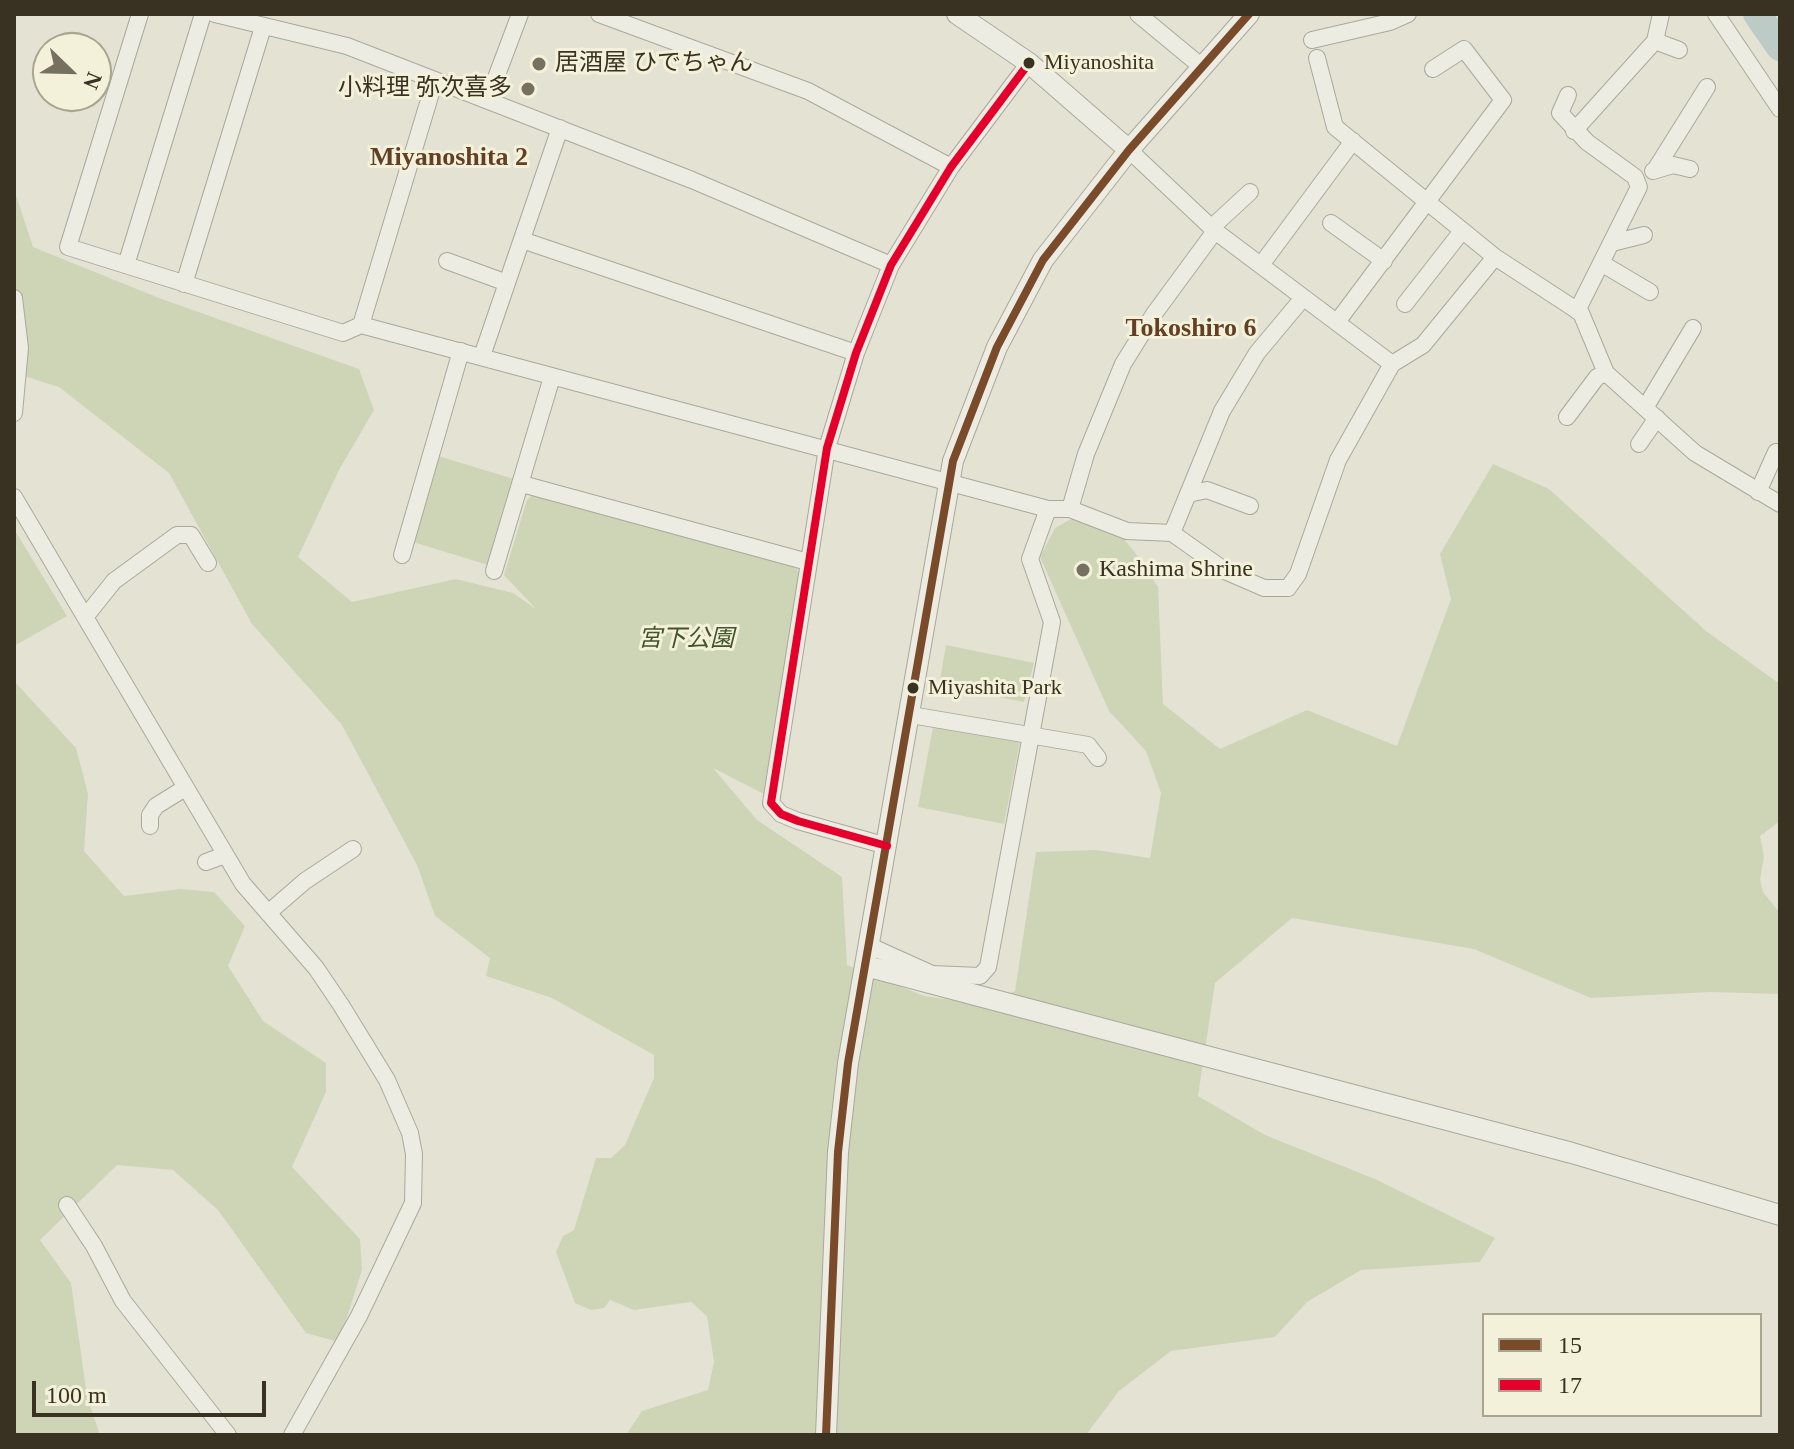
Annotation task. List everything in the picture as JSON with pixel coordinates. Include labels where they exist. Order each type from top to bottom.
[{"type":"street","points":[[140,14],[68,247],[343,333],[361,325],[1048,509],[1070,509],[1127,531],[1172,533],[1227,572],[1264,588],[1288,588],[1298,574],[1338,460],[1392,364],[1423,345],[1495,257]]},
{"type":"street","points":[[126,265],[203,14]]},
{"type":"street","points":[[215,14],[245,17],[263,27],[347,46],[488,99],[891,265]]},
{"type":"street","points":[[488,99],[520,14]]},
{"type":"street","points":[[599,14],[808,91],[951,167]]},
{"type":"street","points":[[957,14],[1029,63],[1129,150],[1213,230],[1392,364]]},
{"type":"street","points":[[1138,14],[1202,67]]},
{"type":"street","points":[[1312,40],[1390,22],[1408,14]]},
{"type":"street","points":[[1574,131],[1655,41],[1661,14]]},
{"type":"street","points":[[1716,14],[1780,109]]},
{"type":"street","points":[[826,1435],[838,1152],[848,1063],[911,715],[948,483],[976,397],[1021,299],[1050,251],[1129,150],[1246,18]]},
{"type":"street","points":[[184,284],[263,27]]},
{"type":"street","points":[[1655,41],[1679,50]]},
{"type":"street","points":[[1337,322],[1503,100],[1464,49],[1433,69]]},
{"type":"street","points":[[1317,58],[1335,127],[1495,257],[1577,311],[1586,323],[1606,373],[1695,453],[1780,504]]},
{"type":"street","points":[[887,846],[798,821],[781,814],[771,803],[827,448],[856,353],[891,265],[951,167],[1029,63]]},
{"type":"street","points":[[361,325],[435,80]]},
{"type":"street","points":[[1655,170],[1707,87]]},
{"type":"street","points":[[1568,95],[1560,113],[1574,131],[1638,182],[1639,187],[1577,311]]},
{"type":"street","points":[[482,356],[560,128]]},
{"type":"street","points":[[1261,265],[1353,141]]},
{"type":"street","points":[[1638,182],[1655,170],[1673,165],[1690,169]]},
{"type":"street","points":[[1070,509],[1086,454],[1123,364],[1213,230],[1250,192]]},
{"type":"street","points":[[1331,223],[1384,261]]},
{"type":"street","points":[[1405,304],[1462,231]]},
{"type":"street","points":[[1612,243],[1644,235]]},
{"type":"street","points":[[522,240],[856,353]]},
{"type":"street","points":[[447,261],[507,283]]},
{"type":"street","points":[[1601,263],[1650,292]]},
{"type":"street","points":[[14,298],[20,348],[14,413]]},
{"type":"street","points":[[1172,533],[1222,411],[1257,353],[1303,298]]},
{"type":"street","points":[[1639,444],[1693,328]]},
{"type":"street","points":[[402,555],[461,351]]},
{"type":"street","points":[[1567,417],[1597,377],[1606,373]]},
{"type":"street","points":[[494,571],[552,377]]},
{"type":"street","points":[[1758,492],[1776,452]]},
{"type":"street","points":[[522,484],[808,562]]},
{"type":"street","points":[[1188,494],[1207,490],[1250,506]]},
{"type":"street","points":[[14,497],[243,884],[316,968],[379,1067],[410,1133],[414,1154],[413,1203],[292,1435]]},
{"type":"street","points":[[868,956],[932,974],[980,976],[985,972],[1052,622],[1030,553],[1048,509]]},
{"type":"street","points":[[86,616],[114,581],[177,535],[191,535],[208,563]]},
{"type":"street","points":[[911,715],[1088,745],[1098,758]]},
{"type":"street","points":[[150,826],[153,809],[185,788]]},
{"type":"street","points":[[268,913],[305,881],[353,849]]},
{"type":"street","points":[[206,862],[225,855]]},
{"type":"street","points":[[868,956],[1572,1153],[1780,1215]]},
{"type":"street","points":[[67,1205],[94,1246],[123,1301],[228,1435]]},
{"type":"green space","name":"宮下公園","points":[[14,189],[33,247],[159,298],[359,369],[374,410],[339,470],[298,557],[352,602],[456,579],[513,593],[536,609],[504,575],[527,500],[535,493],[797,568],[799,576],[764,794],[713,768],[757,820],[842,877],[847,965],[924,996],[987,1005],[1015,991],[1036,852],[1096,850],[1150,858],[1161,793],[1146,751],[1109,711],[1040,557],[1055,528],[1073,518],[1121,536],[1133,550],[1158,587],[1163,704],[1220,749],[1307,710],[1397,746],[1451,599],[1440,554],[1493,464],[1549,489],[1706,631],[1780,684],[1780,821],[1760,836],[1764,856],[1760,880],[1763,892],[1780,913],[1780,994],[1711,992],[1591,998],[1474,949],[1292,918],[1215,983],[1198,1096],[1265,1135],[1375,1179],[1495,1238],[1480,1262],[1361,1270],[1307,1302],[1275,1337],[1171,1351],[1119,1391],[1086,1435],[626,1435],[642,1411],[708,1390],[714,1362],[707,1316],[691,1302],[634,1310],[610,1300],[604,1308],[591,1310],[575,1303],[556,1252],[563,1236],[574,1230],[596,1158],[611,1158],[625,1145],[654,1078],[654,1055],[552,998],[486,976],[490,958],[435,916],[417,865],[342,725],[252,624],[169,473],[59,387],[14,373]]},
{"type":"green space","points":[[438,456],[514,479],[488,565],[413,542]]},
{"type":"green space","points":[[14,529],[67,616],[14,646]]},
{"type":"green space","points":[[946,645],[1034,663],[1024,702],[939,685]]},
{"type":"green space","points":[[14,681],[76,748],[88,794],[84,851],[124,896],[180,889],[214,892],[245,926],[228,966],[263,1021],[326,1063],[326,1092],[292,1167],[360,1239],[362,1270],[339,1342],[306,1333],[218,1210],[173,1170],[117,1165],[40,1240],[71,1283],[87,1396],[100,1435],[14,1435]]},
{"type":"green space","points":[[933,727],[1020,741],[1004,824],[918,807]]},
{"type":"waterway","points":[[1757,14],[1780,47]]},
{"type":"transit line","name":"15","points":[[826,1435],[838,1152],[848,1063],[953,461],[997,347],[1043,260],[1129,150],[1249,14]]},
{"type":"transit line","name":"17","points":[[887,846],[798,821],[781,814],[771,803],[827,448],[856,353],[891,265],[951,167],[1029,63]]},
{"type":"place","name":"Miyanoshita","points":[[1029,63]]},
{"type":"place","name":"居酒屋 ひでちゃん","points":[[539,64]]},
{"type":"place","name":"小料理 弥次喜多","points":[[528,89]]},
{"type":"place","name":"Kashima Shrine","points":[[1083,570]]},
{"type":"place","name":"Miyashita Park","points":[[913,688]]},
{"type":"district","name":"Miyanoshita 2","points":[[449,158]]},
{"type":"district","name":"Tokoshiro 6","points":[[1191,329]]}]
